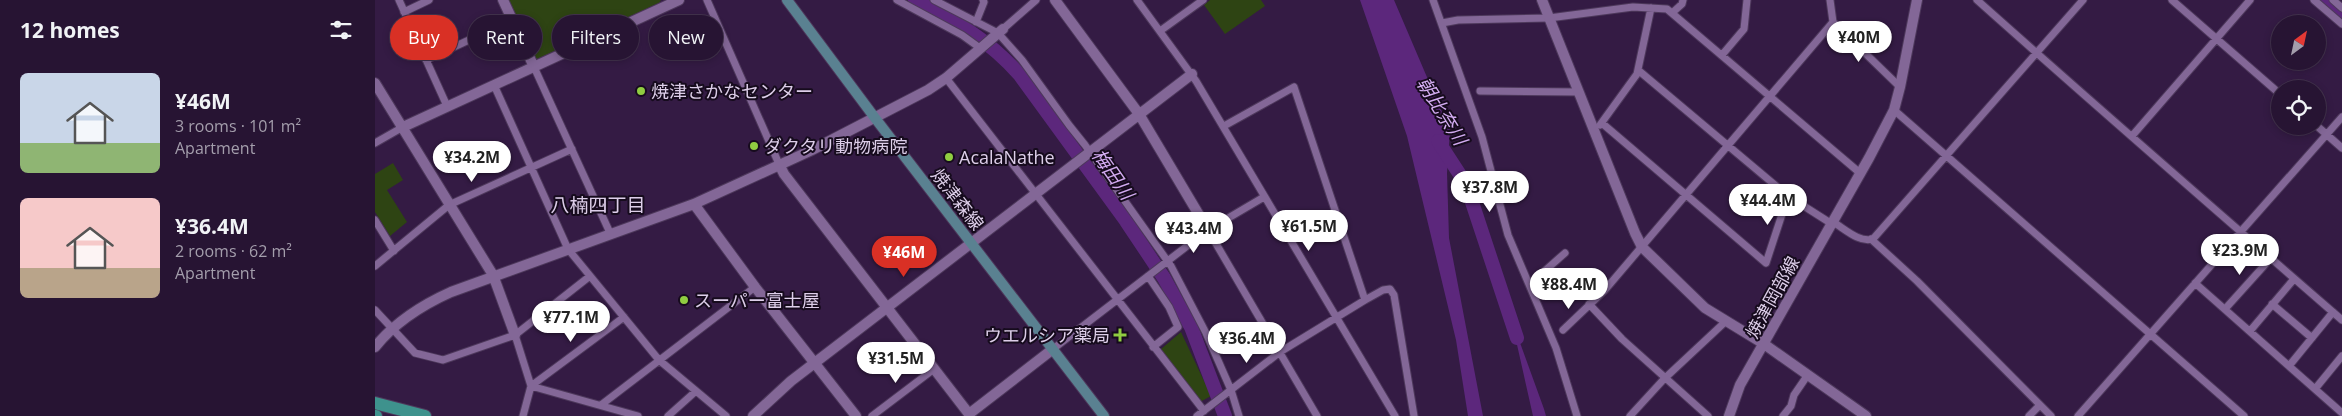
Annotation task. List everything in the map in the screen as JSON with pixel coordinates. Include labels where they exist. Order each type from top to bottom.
[{"type":"highway","points":[[375,404],[425,416]]},
{"type":"main road","name":"焼津森線","points":[[787,0],[875,118],[1104,416]]},
{"type":"street","points":[[399,0],[405,15]]},
{"type":"street","points":[[404,12],[429,0]]},
{"type":"street","points":[[503,0],[510,15]]},
{"type":"street","points":[[707,0],[785,174],[969,415],[1208,230],[1264,197]]},
{"type":"street","points":[[897,0],[962,35],[981,48]]},
{"type":"street","points":[[934,0],[999,32],[1089,152],[1166,262],[1201,325],[1239,416]]},
{"type":"street","points":[[976,22],[984,2],[983,0]]},
{"type":"street","points":[[375,347],[392,329],[432,301],[493,275],[611,235],[694,204],[875,118],[928,90],[946,78],[1035,0]]},
{"type":"street","points":[[1055,0],[1139,114],[1317,416]]},
{"type":"street","points":[[1137,0],[1192,74],[1395,416]]},
{"type":"street","points":[[1160,31],[1203,0]]},
{"type":"street","points":[[1433,0],[1482,137],[1508,235],[1556,348],[1577,416]]},
{"type":"street","points":[[1542,0],[1579,92],[1598,126],[1635,234],[1642,247],[1705,308],[1725,322],[1764,344],[1866,416]]},
{"type":"street","points":[[1672,13],[1682,4],[1683,0]]},
{"type":"street","points":[[1722,55],[1744,29],[1747,1],[1738,0]]},
{"type":"street","points":[[1829,0],[1833,22],[1900,87]]},
{"type":"street","name":"焼津岡部線","points":[[1729,416],[1740,386],[1861,173],[1894,110],[1917,0]]},
{"type":"street","points":[[1977,0],[2175,176],[2342,320]]},
{"type":"street","points":[[1638,70],[1788,196],[1857,237],[1867,240],[1871,239],[1946,156],[2083,0]]},
{"type":"street","points":[[2172,0],[2271,86]]},
{"type":"street","points":[[2132,136],[2250,0]]},
{"type":"street","points":[[2314,0],[2342,24]]},
{"type":"street","points":[[2333,0],[2342,8]]},
{"type":"street","points":[[375,143],[447,106],[674,1]]},
{"type":"street","points":[[1442,23],[1458,20],[1549,18],[1633,7],[1667,9],[1861,173]]},
{"type":"street","points":[[1598,126],[1638,70],[1651,8]]},
{"type":"street","points":[[1563,330],[1604,291],[1833,22]]},
{"type":"street","points":[[426,60],[447,106]]},
{"type":"street","points":[[531,60],[611,235]]},
{"type":"street","points":[[753,416],[791,381],[1192,74]]},
{"type":"street","points":[[946,78],[1153,347],[1206,409]]},
{"type":"street","points":[[375,83],[493,275],[531,386],[523,416]]},
{"type":"street","points":[[494,85],[568,249],[659,360],[726,416]]},
{"type":"street","points":[[1223,126],[1294,87],[1365,300]]},
{"type":"street","points":[[1480,91],[1579,92]]},
{"type":"street","points":[[1894,110],[2244,416]]},
{"type":"street","points":[[2078,416],[2342,117]]},
{"type":"street","points":[[1598,126],[1686,194],[1767,263],[1788,196]]},
{"type":"street","points":[[2327,134],[2342,148]]},
{"type":"street","points":[[375,266],[449,206],[571,149]]},
{"type":"street","points":[[694,204],[755,287],[856,416]]},
{"type":"street","points":[[375,220],[393,251]]},
{"type":"street","points":[[1871,239],[1917,281],[2051,416]]},
{"type":"street","points":[[1530,284],[1565,253]]},
{"type":"street","points":[[2225,309],[2271,258]]},
{"type":"street","points":[[375,310],[415,353],[443,360],[515,335],[590,276]]},
{"type":"street","points":[[1149,276],[1169,307],[1178,327],[1153,347]]},
{"type":"street","points":[[2249,331],[2294,278]]},
{"type":"street","points":[[2195,283],[2341,414]]},
{"type":"street","points":[[601,405],[755,287]]},
{"type":"street","points":[[1197,416],[1280,352],[1365,300],[1383,290],[1390,289],[1394,295],[1414,416]]},
{"type":"street","points":[[1589,304],[1621,339],[1708,416]]},
{"type":"street","points":[[2272,304],[2312,338]]},
{"type":"street","points":[[2289,366],[2333,312]]},
{"type":"street","points":[[531,386],[624,317]]},
{"type":"street","points":[[1630,416],[1664,379],[1725,322]]},
{"type":"street","points":[[2315,389],[2342,356]]},
{"type":"street","points":[[872,416],[934,369]]},
{"type":"street","points":[[1783,416],[1791,406],[1793,395],[1807,376]]},
{"type":"street","points":[[531,386],[638,416]]},
{"type":"street","points":[[668,416],[695,391]]},
{"type":"street","points":[[2029,416],[2040,405]]},
{"type":"green space","points":[[507,0],[661,0],[659,3],[633,15],[552,15],[552,52],[542,57],[542,15],[514,15]]},
{"type":"green space","points":[[1210,0],[1261,0],[1265,6],[1225,34],[1204,5]]},
{"type":"green space","points":[[393,163],[403,180],[387,190],[407,222],[390,236],[375,212],[375,174]]},
{"type":"green space","points":[[1181,332],[1211,396],[1200,402],[1161,349]]},
{"type":"shaded area","points":[[1360,0],[1394,0],[1450,131],[1447,173],[1449,238],[1483,416],[1468,416],[1456,340],[1407,136]]},
{"type":"shaded area","points":[[1511,318],[1544,409],[1546,416],[1533,416]]},
{"type":"waterway","name":"梅田川","points":[[915,0],[971,32],[995,50],[1019,74],[1126,221],[1164,278],[1191,327],[1225,416]]},
{"type":"waterway","points":[[2325,0],[2342,15]]},
{"type":"waterway","name":"朝比奈川","points":[[1438,141],[1466,184],[1517,338]]},
{"type":"place","name":"焼津さかなセンター","points":[[641,91]]},
{"type":"place","name":"ダクタリ動物病院","points":[[754,146]]},
{"type":"place","name":"AcalaNathe","points":[[949,157]]},
{"type":"place","name":"スーパー富士屋","points":[[684,300]]},
{"type":"place","name":"ウエルシア薬局","points":[[1120,335]]},
{"type":"district","name":"八楠四丁目","points":[[598,205]]}]
